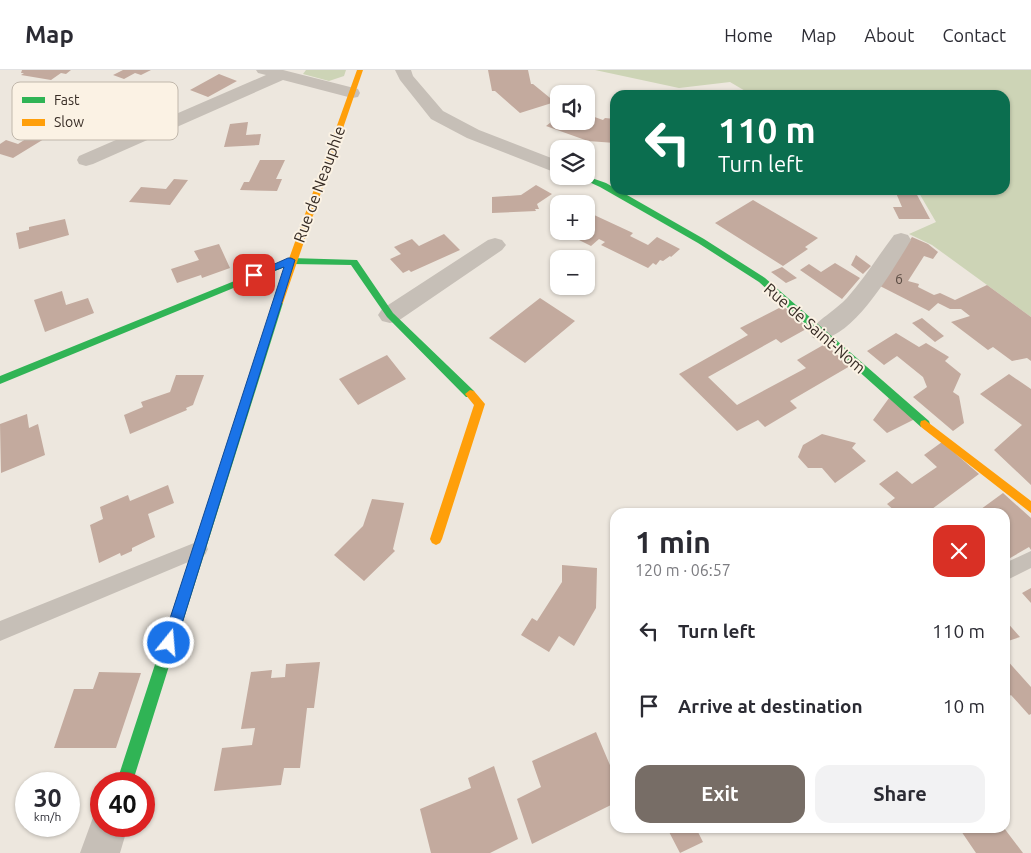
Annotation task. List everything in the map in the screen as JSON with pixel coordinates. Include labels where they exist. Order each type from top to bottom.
[{"type":"street","points":[[263,70],[352,94]]},
{"type":"street","name":"Rue de Neauphle","points":[[128,772],[291,260],[360,70]]},
{"type":"street","points":[[403,70],[406,77],[437,115],[473,134],[550,164]]},
{"type":"street","points":[[178,120],[281,75]]},
{"type":"street","points":[[86,160],[132,140]]},
{"type":"street","name":"Rue de Saint-Nom","points":[[595,182],[610,189]]},
{"type":"street","name":"Rue de Saint-Nom","points":[[621,195],[702,240],[762,280],[924,423],[1031,508]]},
{"type":"street","points":[[821,332],[832,327],[860,298],[900,240]]},
{"type":"street","points":[[390,315],[495,245]]},
{"type":"street","points":[[0,380],[291,260],[354,262],[390,315],[480,404],[436,539]]},
{"type":"street","points":[[100,853],[105,837]]},
{"type":"lane","points":[[0,631],[199,549]]},
{"type":"lane","points":[[1010,570],[1031,559]]},
{"type":"green space","points":[[306,70],[346,70],[344,76],[329,81],[303,74]]},
{"type":"green space","points":[[595,70],[1031,70],[1031,317],[932,245],[909,234],[936,222],[920,195],[1010,195],[1010,90],[744,90],[730,82],[679,88]]},
{"type":"building","points":[[22,70],[71,70],[66,74],[61,73],[51,80],[21,75],[24,73],[21,73]]},
{"type":"building","points":[[123,70],[151,70],[141,75],[135,73],[124,79],[113,75]]},
{"type":"building","points":[[488,70],[528,70],[531,84],[550,98],[550,104],[520,113],[495,91],[492,91]]},
{"type":"building","points":[[219,74],[237,81],[208,97],[190,90]]},
{"type":"building","points":[[595,117],[603,120],[605,118],[610,118],[610,143],[585,140],[557,130],[595,130]]},
{"type":"building","points":[[248,122],[246,135],[261,134],[259,145],[224,147],[230,124]]},
{"type":"building","points":[[6,140],[18,144],[24,140],[42,140],[13,158],[0,154],[0,144]]},
{"type":"building","points":[[260,160],[285,160],[276,179],[282,179],[277,191],[240,190],[244,182],[249,182]]},
{"type":"building","points":[[174,179],[188,180],[170,205],[129,202],[141,187],[166,189]]},
{"type":"building","points":[[536,185],[552,194],[537,204],[539,209],[535,209],[536,211],[492,213],[492,197],[521,195]]},
{"type":"building","points":[[897,195],[917,195],[930,219],[899,219],[893,207],[902,207]]},
{"type":"building","points":[[753,200],[818,238],[805,247],[808,249],[783,266],[715,223]]},
{"type":"building","points":[[595,215],[633,233],[630,236],[648,245],[657,237],[680,249],[671,257],[663,261],[660,260],[656,265],[653,263],[648,268],[601,245],[605,242],[599,239],[591,246],[579,240],[595,240]]},
{"type":"building","points":[[65,219],[69,235],[19,249],[16,233],[29,230],[29,227]]},
{"type":"building","points":[[444,234],[460,250],[411,272],[409,270],[403,273],[390,259],[401,254],[394,247],[412,239],[419,246]]},
{"type":"building","points":[[912,237],[928,244],[938,252],[933,259],[924,256],[908,281],[919,284],[918,287],[934,295],[940,293],[955,300],[987,285],[1031,317],[1031,361],[1027,358],[1012,361],[993,347],[988,350],[951,322],[970,316],[961,309],[950,309],[938,303],[929,311],[878,285]]},
{"type":"building","points":[[219,244],[230,268],[202,278],[201,275],[177,283],[171,269],[199,260],[194,251]]},
{"type":"building","points":[[856,255],[871,266],[863,274],[851,265]]},
{"type":"building","points":[[835,263],[860,278],[842,299],[800,270],[809,264],[821,272]]},
{"type":"building","points":[[782,267],[797,278],[786,283],[771,272]]},
{"type":"building","points":[[62,291],[66,305],[88,298],[94,313],[45,332],[34,300]]},
{"type":"building","points":[[540,298],[575,321],[525,363],[489,338]]},
{"type":"building","points":[[783,306],[808,328],[781,343],[776,339],[708,377],[737,405],[806,368],[797,360],[825,344],[850,366],[790,401],[797,408],[765,427],[758,420],[737,431],[679,374],[748,335],[740,328]]},
{"type":"building","points":[[922,318],[944,336],[935,342],[912,323]]},
{"type":"building","points":[[896,333],[919,347],[926,343],[949,357],[945,361],[961,374],[953,392],[959,396],[964,423],[953,431],[913,397],[927,387],[923,377],[897,356],[884,365],[867,351]]},
{"type":"building","points":[[387,355],[406,379],[358,405],[339,379]]},
{"type":"building","points":[[1009,374],[1031,389],[1031,485],[994,450],[1022,425],[980,394]]},
{"type":"building","points":[[176,375],[204,375],[193,405],[186,408],[187,410],[130,434],[124,415],[143,407],[141,402],[170,392]]},
{"type":"building","points":[[889,398],[915,419],[887,433],[873,420]]},
{"type":"building","points":[[27,414],[29,428],[38,424],[45,455],[1,473],[0,424]]},
{"type":"building","points":[[822,434],[856,443],[852,448],[866,461],[835,483],[822,468],[808,468],[798,457],[803,445]]},
{"type":"building","points":[[942,442],[979,474],[933,508],[892,508],[887,504],[895,498],[879,484],[897,471],[912,484],[937,467],[924,455]]},
{"type":"building","points":[[168,485],[174,503],[148,514],[155,537],[132,548],[132,551],[121,556],[120,553],[99,563],[90,525],[103,519],[100,507],[128,495],[130,501]]},
{"type":"building","points":[[1003,493],[1031,518],[1031,550],[1029,547],[1010,558],[1010,508],[982,508]]},
{"type":"building","points":[[372,499],[404,503],[393,549],[395,551],[364,581],[334,555],[363,526]]},
{"type":"building","points":[[562,565],[597,568],[596,608],[574,646],[559,636],[549,652],[521,635],[532,618],[537,621],[562,582]]},
{"type":"building","points":[[1031,588],[1031,603],[1022,593]]},
{"type":"building","points":[[1010,626],[1020,637],[1010,640]]},
{"type":"building","points":[[320,662],[314,708],[307,708],[300,768],[284,768],[281,785],[214,791],[222,748],[252,745],[255,728],[241,729],[251,672],[272,670],[271,678],[285,677],[286,664]]},
{"type":"building","points":[[1010,664],[1031,687],[1031,714],[1029,715],[1011,695]]},
{"type":"building","points":[[99,672],[141,673],[116,748],[54,748],[74,689],[93,689]]},
{"type":"building","points":[[596,732],[610,765],[610,805],[532,844],[517,799],[541,787],[532,761]]},
{"type":"building","points":[[494,766],[518,839],[490,853],[431,853],[420,809],[471,788],[468,778]]},
{"type":"building","points":[[670,833],[698,833],[703,842],[680,853]]},
{"type":"building","points":[[962,833],[1008,833],[1023,853],[976,853]]},
{"type":"traffic: fast","points":[[595,182],[610,189]]},
{"type":"traffic: fast","points":[[620,195],[701,241],[762,280],[925,424]]},
{"type":"traffic: fast","points":[[0,380],[291,261],[354,262],[390,315],[470,394]]},
{"type":"traffic: fast","points":[[128,772],[278,303]]},
{"type":"traffic: slow","points":[[278,303],[360,70]]},
{"type":"traffic: slow","points":[[436,539],[480,404],[470,394]]},
{"type":"traffic: slow","points":[[925,424],[1031,508]]},
{"type":"route","points":[[169,643],[291,260],[254,275]]}]
